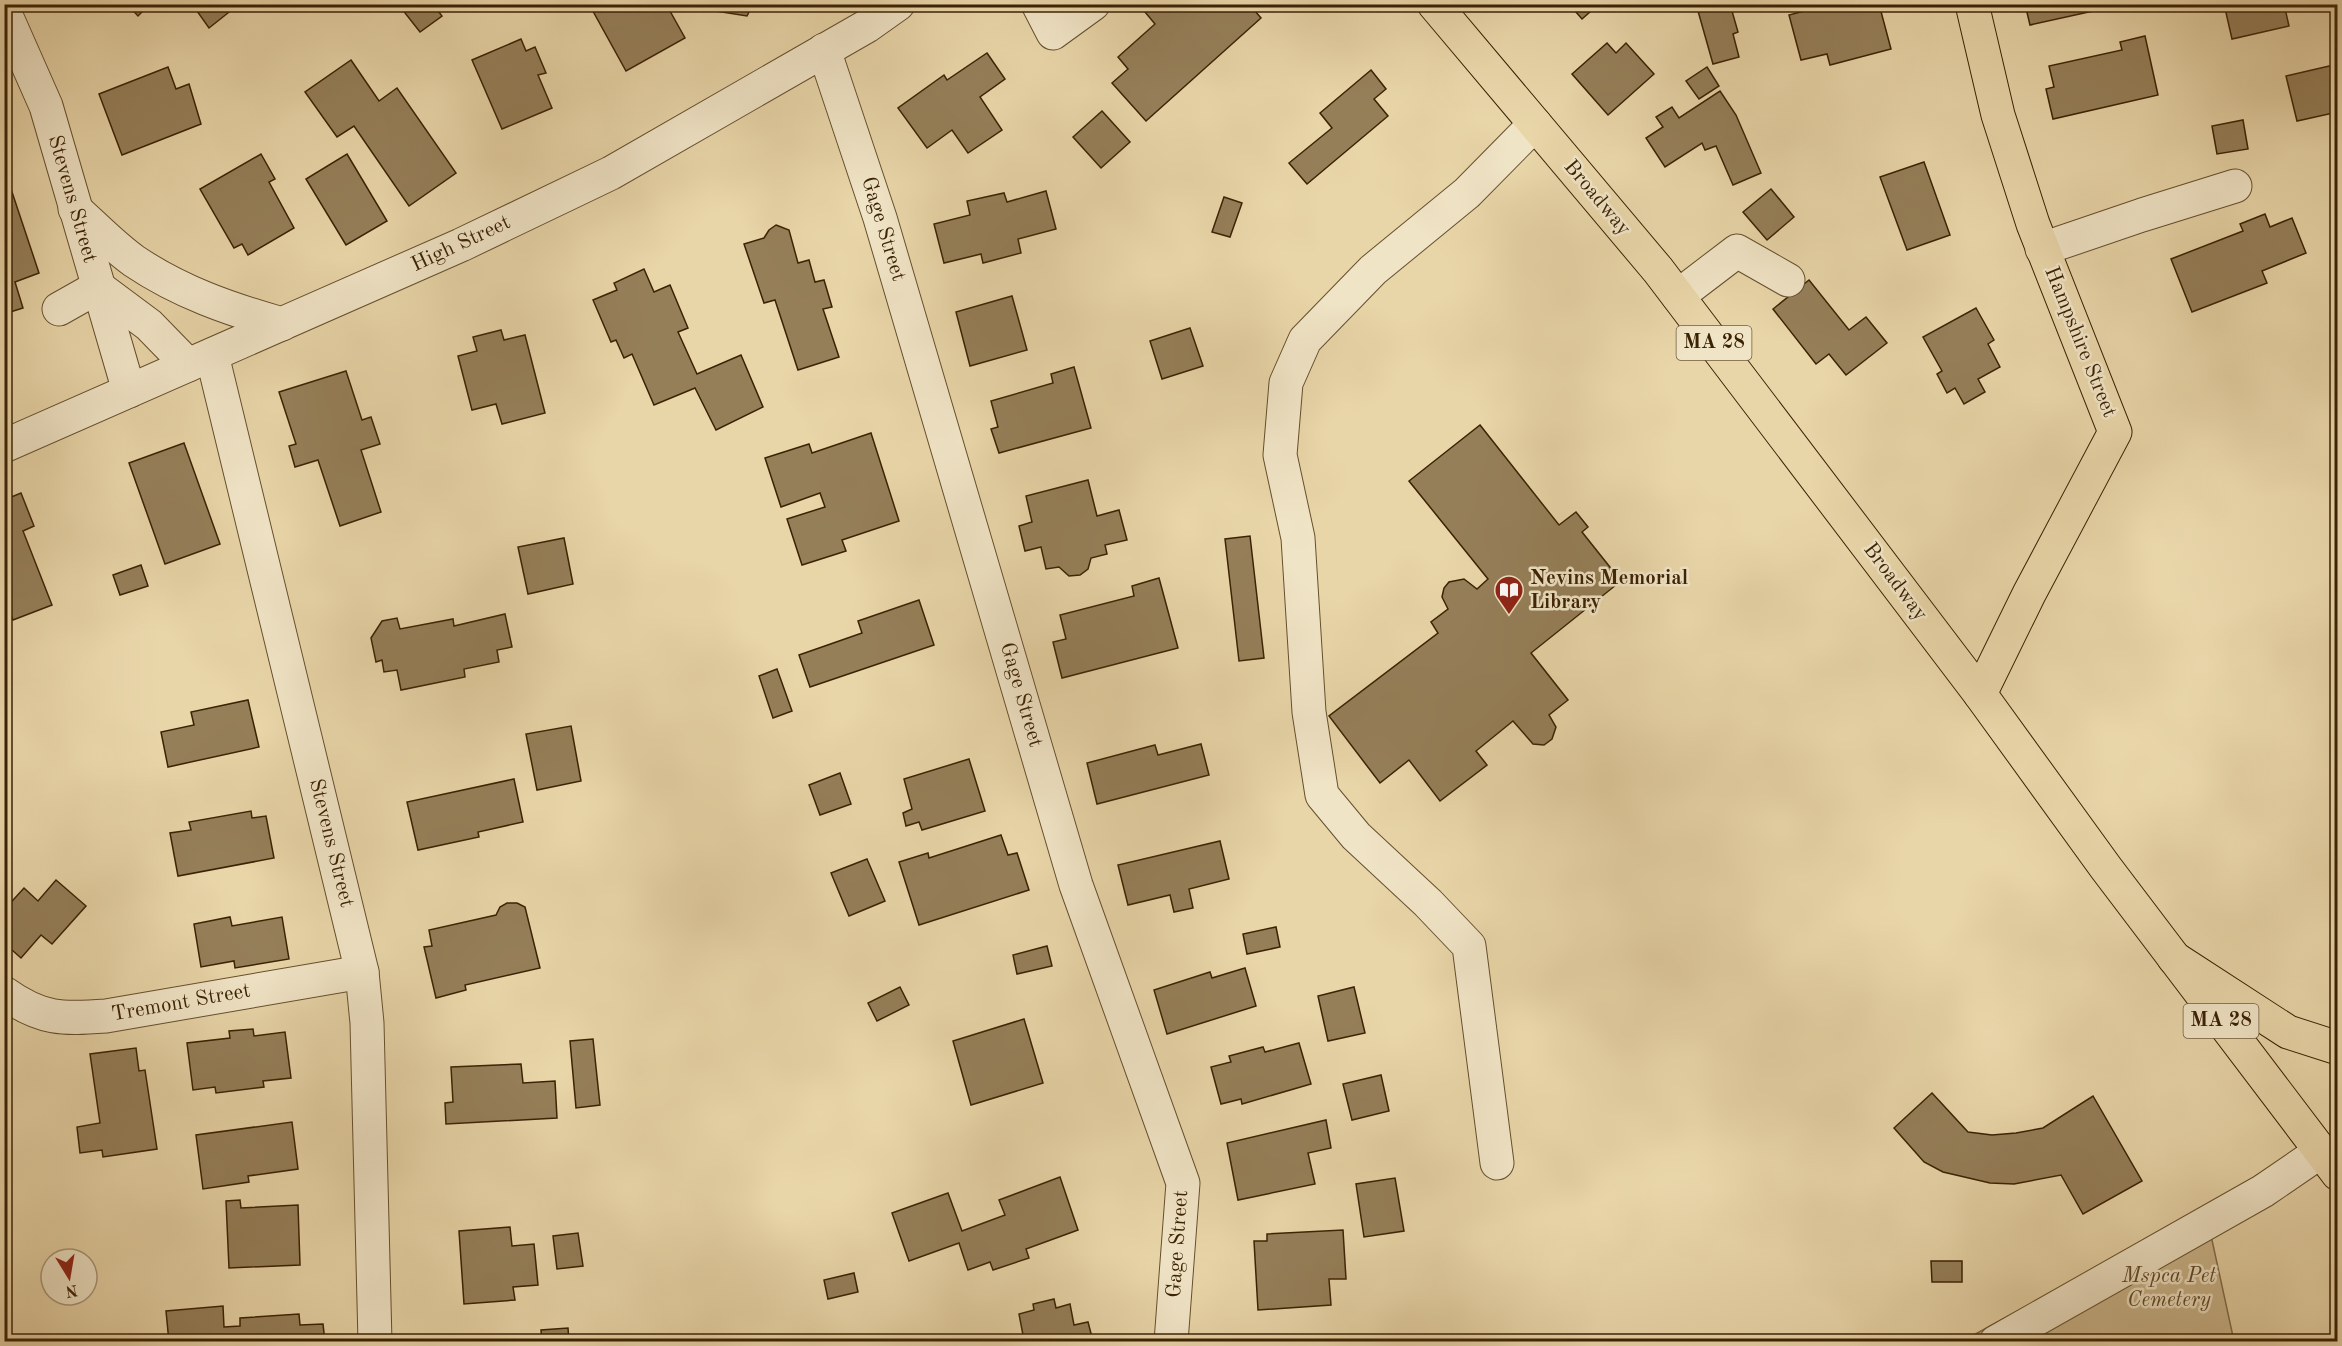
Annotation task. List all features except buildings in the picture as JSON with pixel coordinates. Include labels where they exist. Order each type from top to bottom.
[{"type":"main road","name":"Broadway","points":[[1434,4],[1678,296],[1980,694],[2174,958],[2329,1163]]},
{"type":"main road","name":"Hampshire Street","points":[[1972,4],[1998,116],[2042,249],[2115,432],[2029,594],[1980,694]]},
{"type":"main road","points":[[2174,958],[2288,1032],[2337,1048]]},
{"type":"street","name":"High Street","points":[[4,446],[460,245],[611,173],[824,50],[898,4]]},
{"type":"street","points":[[1038,4],[1053,33],[1094,4]]},
{"type":"street","name":"Stevens Street","points":[[4,11],[46,106],[129,391]]},
{"type":"street","name":"Gage Street","points":[[824,50],[880,218],[1076,885],[1183,1183],[1171,1341]]},
{"type":"street","points":[[1497,1163],[1469,946],[1428,903],[1356,836],[1322,795],[1309,712],[1298,538],[1280,455],[1286,383],[1305,340],[1373,270],[1467,193],[1535,124]]},
{"type":"street","points":[[2042,249],[2235,186]]},
{"type":"street","points":[[75,209],[133,260],[188,293],[237,312],[282,324]]},
{"type":"street","points":[[1678,296],[1737,251],[1788,280]]},
{"type":"street","points":[[59,309],[98,287],[200,360]]},
{"type":"street","name":"Stevens Street","points":[[200,360],[362,972],[367,1023],[375,1341]]},
{"type":"street","name":"Tremont Street","points":[[4,993],[39,1014],[66,1019],[106,1016],[362,972]]},
{"type":"street","points":[[1996,1341],[2235,1208],[2329,1163]]},
{"type":"green space","name":"Mspca Pet Cemetery","points":[[2205,1208],[2234,1341],[1961,1342]]},
{"type":"place","name":"Nevins Memorial Library","points":[[1509,616]]}]
